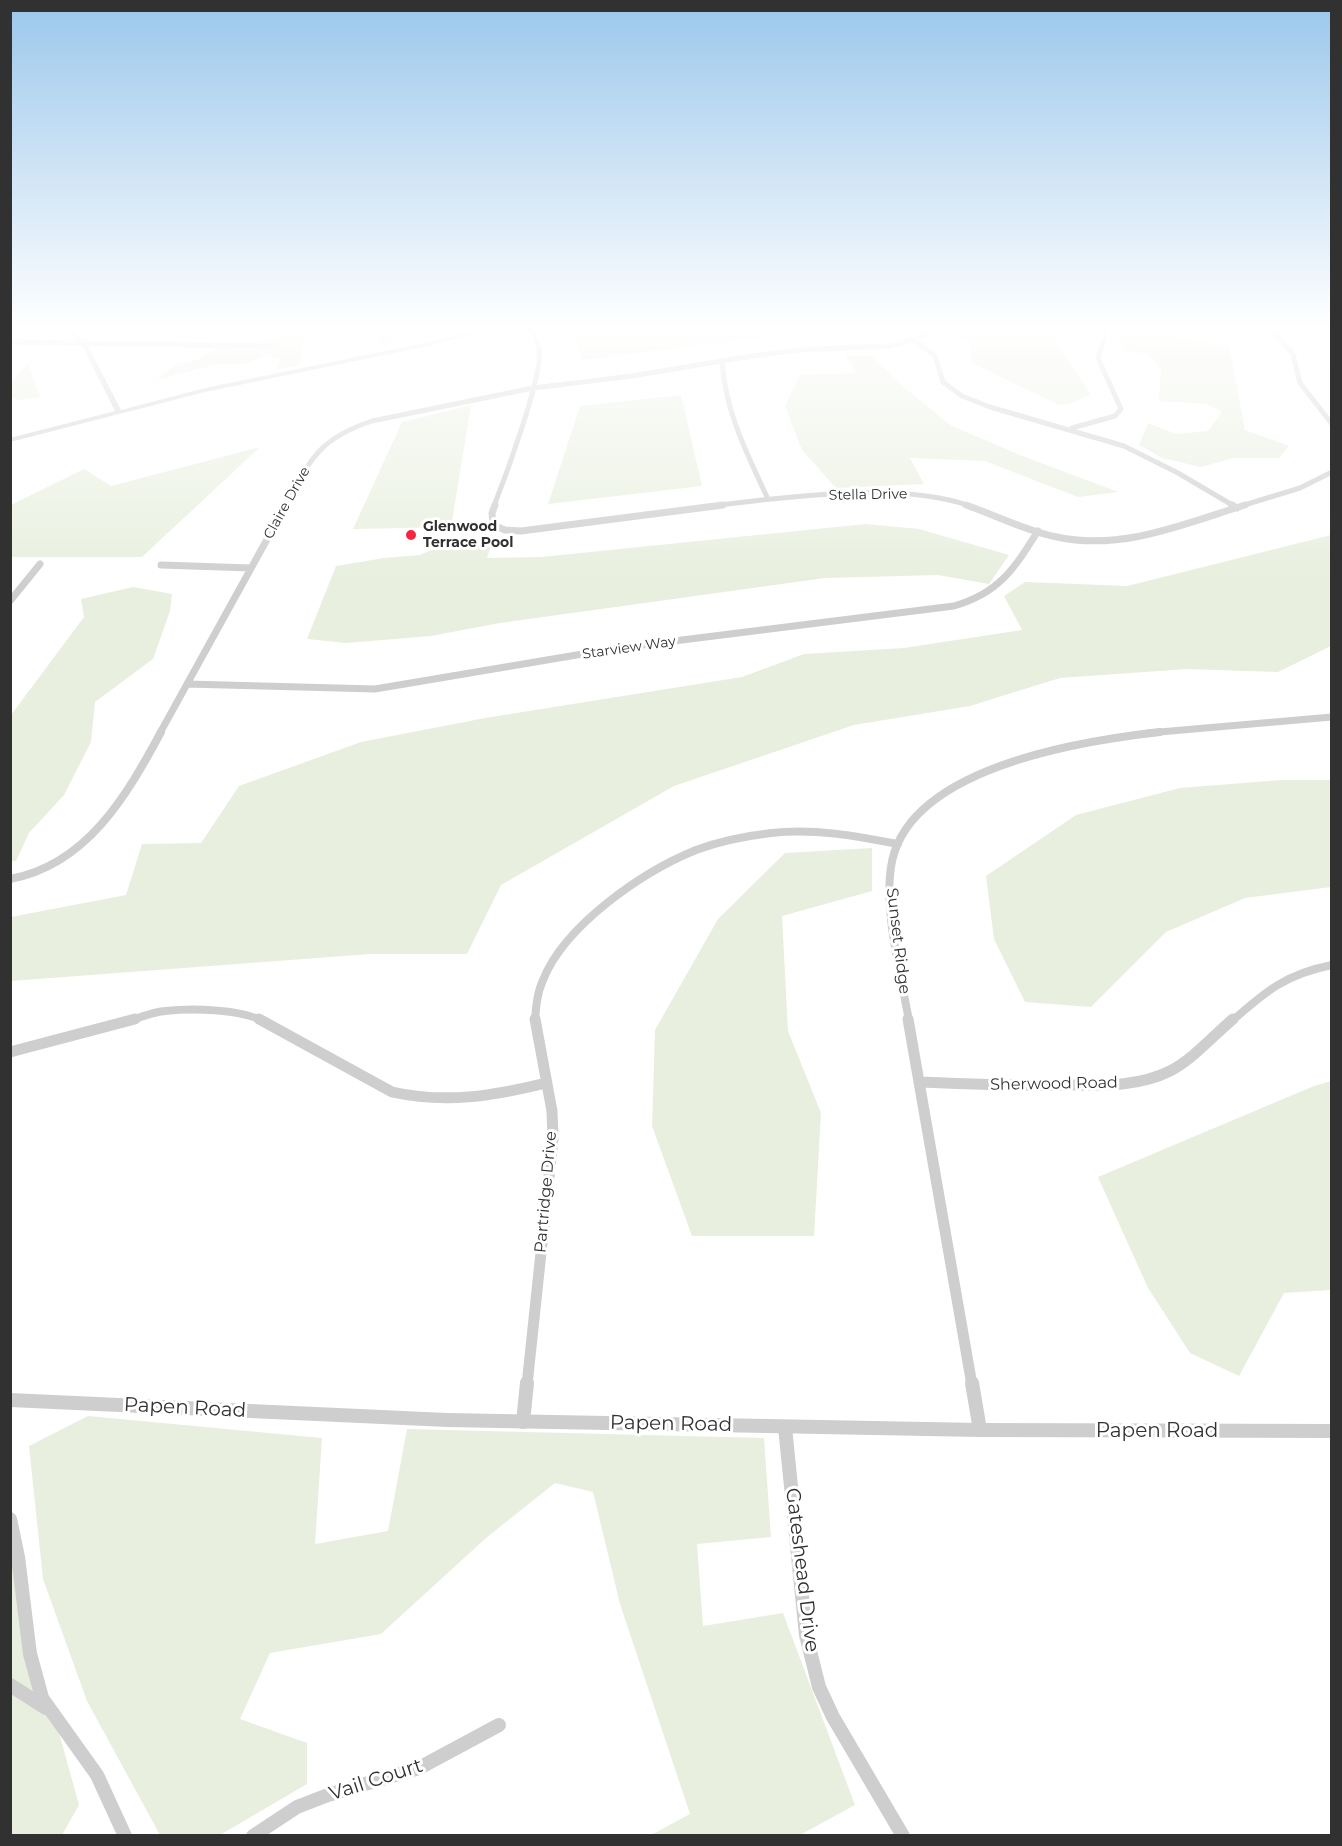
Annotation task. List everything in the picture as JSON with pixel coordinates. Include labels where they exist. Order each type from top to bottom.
[{"type":"street","points":[[10,440],[115,413]]},
{"type":"street","name":"Claire Drive","points":[[10,879],[38,873],[56,865],[101,825],[119,802],[137,774],[250,568],[318,450],[341,433],[372,421],[411,413]]},
{"type":"street","name":"Stella Drive","points":[[526,413],[492,513],[493,525],[496,527],[521,531],[768,500],[871,492],[911,494],[952,500],[1038,531],[1081,541],[1116,541],[1149,535],[1300,488],[1332,472]]},
{"type":"street","points":[[730,413],[768,500]]},
{"type":"street","points":[[1015,413],[1142,453],[1237,508]]},
{"type":"street","points":[[1071,429],[1118,413]]},
{"type":"street","name":"Starview Way","points":[[187,684],[322,689],[375,688],[618,648],[954,606],[971,602],[998,588],[1018,563],[1038,531]]},
{"type":"street","points":[[10,601],[40,564]]},
{"type":"street","points":[[161,565],[250,568]]},
{"type":"street","name":"Sunset Ridge","points":[[980,1430],[897,953],[891,891],[894,855],[898,844],[910,820],[938,795],[959,783],[1046,751],[1127,735],[1332,717]]},
{"type":"street","name":"Partridge Drive","points":[[523,1422],[553,1139],[551,1107],[534,1020],[539,990],[553,961],[567,942],[609,901],[667,863],[709,844],[751,834],[795,831],[847,833],[898,844]]},
{"type":"street","name":"Sherwood Road","points":[[921,1082],[1003,1086],[1114,1085],[1137,1082],[1168,1071],[1183,1062],[1271,987],[1290,975],[1306,969],[1332,965]]},
{"type":"street","points":[[10,1052],[165,1011],[214,1011],[253,1016],[392,1092],[407,1096],[442,1101],[471,1099],[546,1083]]},
{"type":"street","name":"Papen Road","points":[[10,1400],[523,1422],[980,1430],[1332,1431]]},
{"type":"street","name":"Gateshead Drive","points":[[785,1427],[807,1635],[819,1687],[833,1717],[903,1836]]},
{"type":"street","points":[[10,1519],[18,1557],[30,1654],[42,1698],[97,1775],[125,1836]]},
{"type":"street","points":[[10,1685],[48,1709]]},
{"type":"street","name":"Vail Court","points":[[253,1836],[297,1807],[328,1795],[419,1768],[499,1725]]},
{"type":"green space","points":[[438,413],[470,413],[451,527],[353,529],[402,422]]},
{"type":"green space","points":[[578,413],[685,413],[702,486],[548,504]]},
{"type":"green space","points":[[788,413],[936,413],[950,425],[1020,455],[1118,492],[1078,497],[985,461],[910,458],[924,484],[836,488],[802,450]]},
{"type":"green space","points":[[1221,413],[1242,413],[1245,430],[1289,446],[1279,458],[1233,458],[1201,467],[1162,458],[1139,445],[1148,423],[1176,434],[1208,431]]},
{"type":"green space","points":[[260,447],[142,557],[11,557],[11,505],[84,469],[111,486]]},
{"type":"green space","points":[[866,524],[919,529],[1009,555],[989,584],[938,575],[825,578],[500,623],[431,636],[346,643],[307,639],[336,566],[420,555],[434,549],[438,542],[493,539],[487,558],[541,557]]},
{"type":"green space","points":[[1331,535],[1331,646],[1278,672],[1187,669],[1060,678],[970,706],[854,725],[674,786],[501,885],[467,954],[370,954],[11,981],[11,917],[126,895],[142,844],[201,843],[239,786],[361,742],[485,718],[742,677],[804,654],[904,648],[1022,630],[1004,596],[1025,582],[1127,586]]},
{"type":"green space","points":[[133,587],[172,594],[170,611],[153,659],[95,702],[91,742],[64,795],[29,833],[16,861],[11,861],[11,715],[84,617],[81,599]]},
{"type":"green space","points":[[1281,780],[1331,780],[1331,887],[1245,898],[1166,932],[1091,1007],[1025,1002],[994,939],[986,876],[1076,815],[1180,788]]},
{"type":"green space","points":[[872,848],[872,891],[782,916],[788,1031],[821,1113],[814,1236],[692,1236],[652,1126],[655,1030],[718,919],[785,853]]},
{"type":"green space","points":[[1331,1081],[1331,1290],[1284,1293],[1239,1376],[1190,1353],[1148,1288],[1098,1177],[1314,1086]]},
{"type":"green space","points":[[88,1416],[322,1438],[315,1544],[388,1531],[407,1429],[764,1438],[771,1537],[697,1544],[703,1626],[783,1613],[855,1805],[800,1835],[651,1835],[690,1814],[620,1604],[593,1492],[555,1483],[486,1538],[381,1634],[270,1653],[240,1719],[307,1743],[307,1784],[220,1835],[160,1835],[87,1701],[43,1579],[29,1446]]},
{"type":"green space","points":[[10,1555],[79,1805],[62,1835],[11,1835]]},
{"type":"place","name":"Glenwood Terrace Pool","points":[[411,535]]}]
